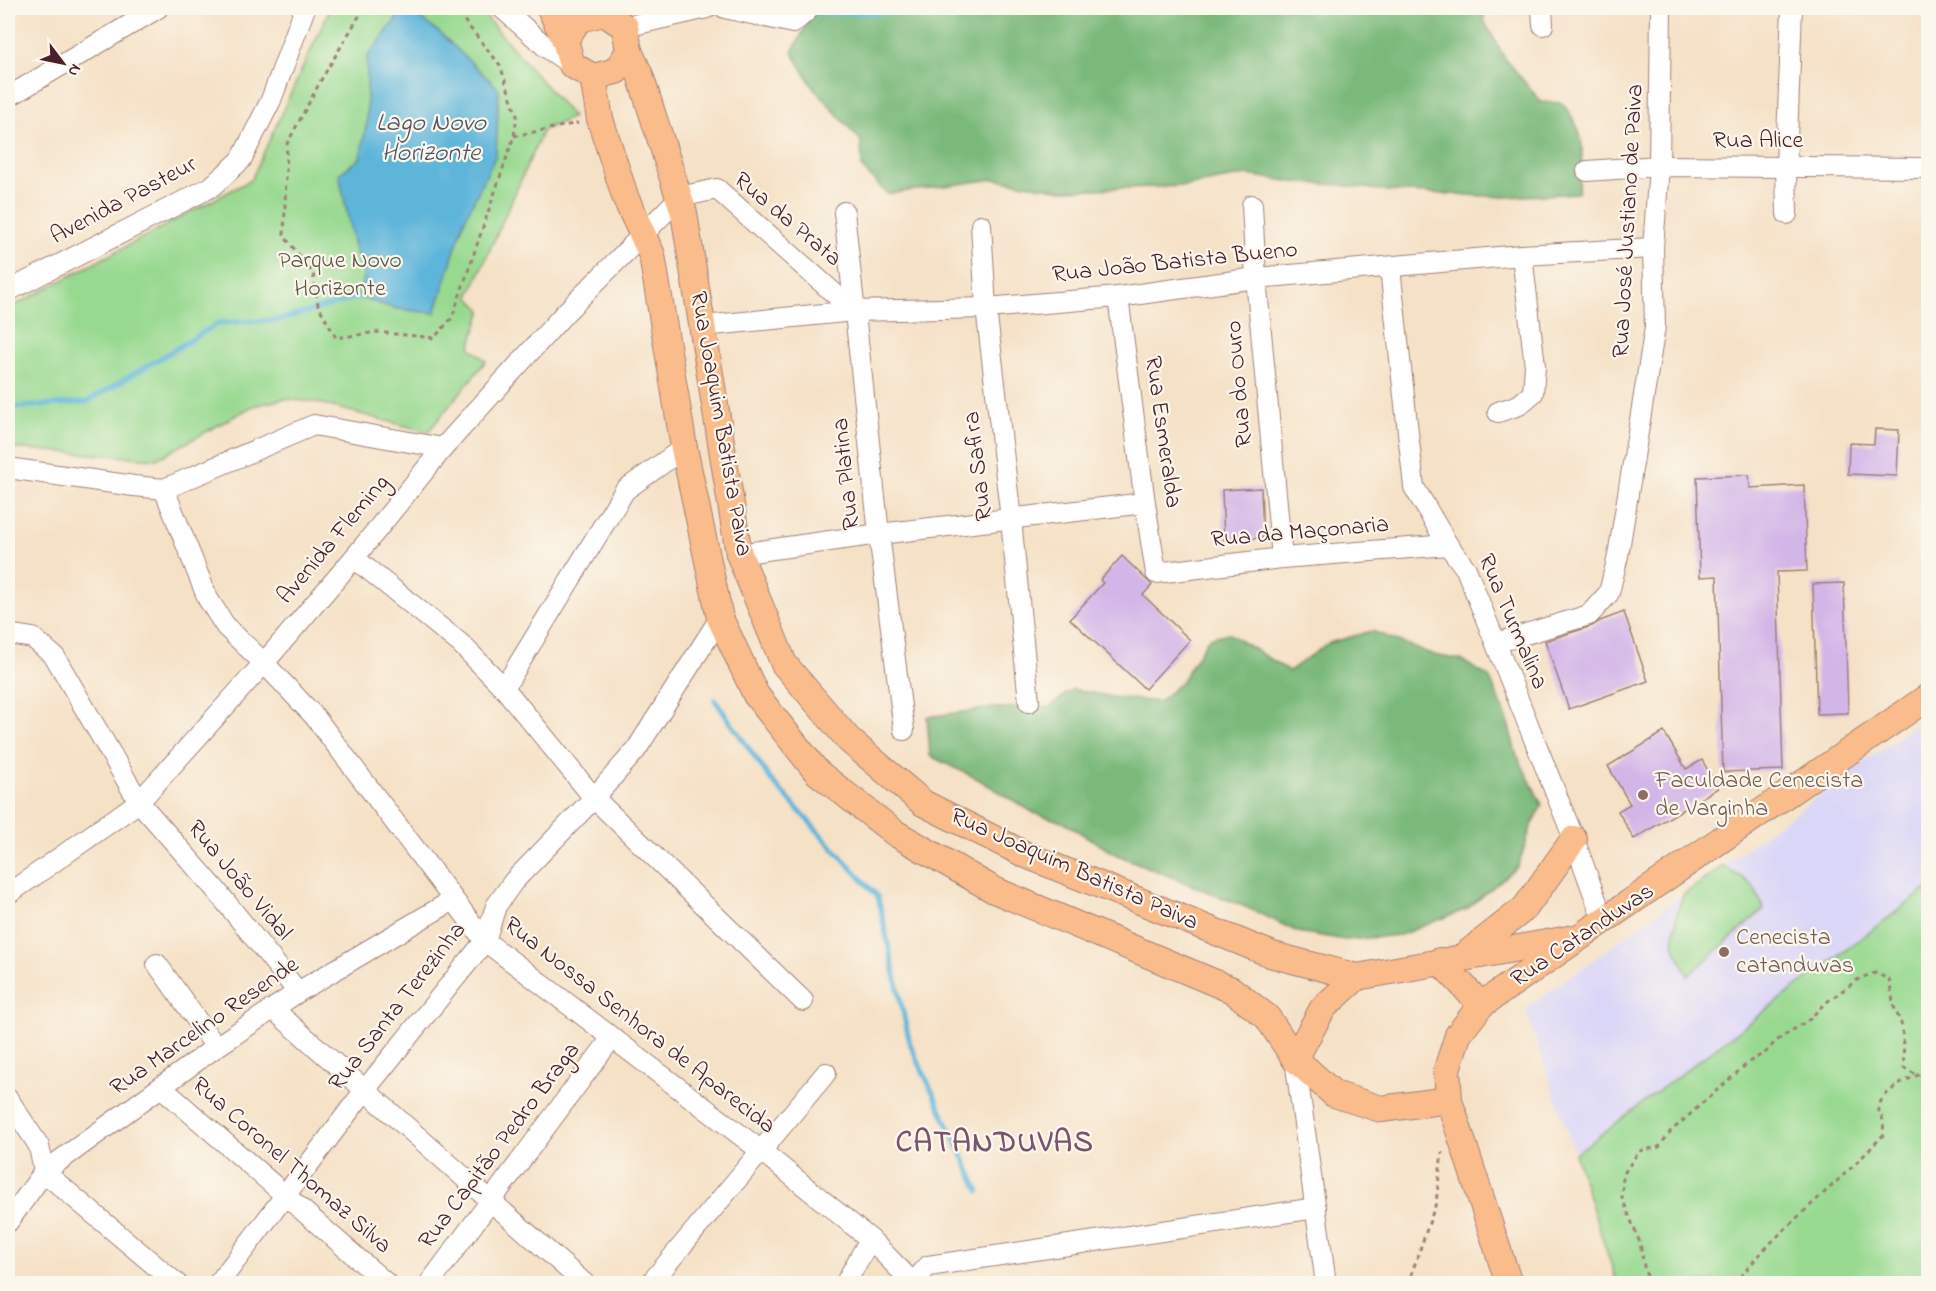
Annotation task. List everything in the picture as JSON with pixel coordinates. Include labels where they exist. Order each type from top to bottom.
[{"type":"main road","name":"Rua Joaquim Batista Paiva","points":[[550,8],[583,71],[626,199],[652,255],[684,448],[720,618],[756,695],[816,772],[894,833],[994,890],[1232,990],[1267,1017],[1295,1059],[1334,1094],[1381,1109],[1449,1100]]},
{"type":"main road","points":[[565,40],[579,19],[601,10],[627,39],[616,71],[583,71]]},
{"type":"main road","name":"Rua Joaquim Batista Paiva","points":[[627,39],[680,197],[739,554],[784,664],[849,740],[923,802],[1026,855],[1273,955],[1357,977],[1580,937]]},
{"type":"main road","name":"Rua Catanduvas","points":[[1509,1284],[1449,1100],[1447,1069],[1458,1035],[1481,1005],[1929,697]]},
{"type":"main road","points":[[1481,1005],[1451,959],[1525,908],[1574,839]]},
{"type":"main road","points":[[1295,1059],[1323,1008],[1357,977]]},
{"type":"street","name":"Avenida Pasteur","points":[[8,291],[211,187],[240,160],[271,100],[305,8]]},
{"type":"street","points":[[502,8],[548,48],[583,71]]},
{"type":"street","points":[[627,39],[707,8]]},
{"type":"street","points":[[725,8],[793,23],[807,11],[806,8]]},
{"type":"street","name":"Rua José Justiano de Paiva","points":[[1496,644],[1589,615],[1609,593],[1618,556],[1655,327],[1653,248],[1659,166],[1662,8]]},
{"type":"street","points":[[1787,214],[1786,167],[1792,8]]},
{"type":"street","points":[[8,97],[154,9]]},
{"type":"street","name":"Rua Alice","points":[[1587,171],[1659,166],[1929,168]]},
{"type":"street","name":"Rua da Prata","points":[[680,197],[717,189],[854,311]]},
{"type":"street","name":"Avenida Fleming","points":[[8,894],[140,802],[354,558],[443,448],[564,313],[680,197]]},
{"type":"street","name":"Rua do Ouro","points":[[1252,205],[1256,278],[1282,558]]},
{"type":"street","name":"Rua Platina","points":[[844,212],[879,534],[904,730]]},
{"type":"street","name":"Rua Safira","points":[[981,225],[986,308],[1011,519],[1029,702]]},
{"type":"street","name":"Rua João Batista Bueno","points":[[703,326],[854,311],[986,308],[1118,297],[1256,278],[1522,255],[1653,248]]},
{"type":"street","points":[[1498,412],[1519,405],[1533,393],[1534,366],[1522,255]]},
{"type":"street","name":"Rua Turmalina","points":[[1390,268],[1413,487],[1448,545],[1466,569],[1574,839],[1604,921]]},
{"type":"street","name":"Rua Esmeralda","points":[[1118,297],[1156,573]]},
{"type":"street","points":[[8,468],[164,489],[314,425],[443,448]]},
{"type":"street","points":[[504,688],[626,490],[684,448]]},
{"type":"street","name":"Rua Nossa Senhora de Aparecida","points":[[164,489],[208,599],[226,627],[315,717],[486,941],[611,1039],[760,1150],[870,1239],[914,1283]]},
{"type":"street","points":[[739,554],[879,534],[1145,503]]},
{"type":"street","name":"Rua da Maçonaria","points":[[1156,573],[1282,558],[1448,545]]},
{"type":"street","points":[[354,558],[461,644],[504,688],[594,798],[803,1001]]},
{"type":"street","name":"Rua Santa Terezinha","points":[[218,1284],[365,1090],[486,941],[496,906],[513,882],[594,798],[636,750],[720,618]]},
{"type":"street","name":"Rua João Vidal","points":[[8,634],[33,638],[55,657],[140,802],[216,890],[298,992]]},
{"type":"street","name":"Rua Marcelino Resende","points":[[8,1222],[44,1172],[216,1047],[298,992],[453,900]]},
{"type":"street","points":[[157,964],[216,1047]]},
{"type":"street","points":[[273,1009],[585,1284]]},
{"type":"street","name":"Rua Capitão Pedro Braga","points":[[429,1284],[611,1039]]},
{"type":"street","points":[[1295,1059],[1326,1284]]},
{"type":"street","points":[[650,1284],[826,1073]]},
{"type":"street","name":"Rua Coronel Thomaz Silva","points":[[161,1088],[387,1284]]},
{"type":"street","points":[[8,1099],[39,1146],[44,1172],[177,1284]]},
{"type":"street","points":[[914,1283],[928,1266],[1316,1208]]},
{"type":"street","points":[[844,1284],[870,1239]]},
{"type":"path","points":[[364,8],[321,80],[287,144],[284,236],[313,273],[318,305],[336,338],[377,332],[434,338],[452,318],[514,136],[517,116],[500,65],[454,8]]},
{"type":"path","points":[[514,136],[600,119]]},
{"type":"path","points":[[1652,1284],[1645,1272],[1640,1243],[1622,1198],[1623,1175],[1639,1151],[1659,1147],[1670,1132],[1749,1062],[1810,1019],[1824,1004],[1860,978],[1875,973],[1889,978],[1894,1006],[1903,1034],[1904,1068],[1917,1075]]},
{"type":"path","points":[[1734,1284],[1780,1233],[1856,1166],[1863,1155],[1883,1135],[1883,1121],[1878,1110],[1880,1101],[1917,1075],[1929,1072]]},
{"type":"path","points":[[1408,1284],[1436,1203],[1443,1146]]},
{"type":"shaded area","name":"Cenecista catanduvas","points":[[1928,716],[1928,888],[1575,1154],[1526,1009]]},
{"type":"green space","name":"Parque Novo Horizonte","points":[[333,8],[478,8],[573,117],[543,130],[469,297],[482,310],[470,347],[486,361],[428,432],[315,402],[283,399],[253,406],[157,459],[8,448],[8,309],[251,180],[328,13]]},
{"type":"green space","points":[[816,8],[1485,8],[1484,20],[1504,57],[1541,102],[1562,103],[1577,126],[1582,146],[1578,193],[1506,197],[1389,191],[1246,175],[1186,186],[1063,190],[995,179],[887,194],[862,168],[861,141],[813,87],[792,52]]},
{"type":"green space","points":[[1372,631],[1434,655],[1461,660],[1489,677],[1506,715],[1516,753],[1542,805],[1532,824],[1518,866],[1467,909],[1400,935],[1346,940],[1298,932],[1248,908],[1115,854],[1063,822],[1034,813],[978,779],[930,756],[927,717],[993,708],[1050,707],[1072,689],[1113,697],[1159,702],[1181,682],[1209,638],[1228,633],[1289,671],[1329,643]]},
{"type":"green space","points":[[1723,866],[1753,885],[1764,909],[1688,976],[1673,944],[1677,914],[1683,895]]},
{"type":"green space","points":[[1928,888],[1928,1283],[1617,1283],[1575,1154]]},
{"type":"water","name":"Lago Novo Horizonte","points":[[405,8],[439,32],[499,89],[496,155],[464,221],[435,313],[397,309],[358,297],[364,277],[354,246],[339,174],[360,158],[367,122],[367,57]]},
{"type":"building","points":[[1875,429],[1899,430],[1897,476],[1848,474],[1849,443],[1874,444]]},
{"type":"building","points":[[1749,475],[1750,488],[1804,485],[1807,571],[1777,572],[1783,770],[1723,772],[1717,576],[1700,577],[1697,477]]},
{"type":"building","points":[[1261,488],[1263,538],[1224,540],[1222,490]]},
{"type":"building","points":[[1122,556],[1152,585],[1143,595],[1190,640],[1145,689],[1070,619],[1103,583],[1100,580]]},
{"type":"building","points":[[1844,583],[1848,713],[1817,714],[1813,584]]},
{"type":"building","points":[[1624,612],[1648,681],[1569,709],[1545,641],[1592,626]]},
{"type":"building","name":"Faculdade Cenecista de Varginha","points":[[1664,732],[1686,769],[1702,760],[1718,788],[1634,839],[1618,811],[1630,804],[1608,766]]},
{"type":"waterway","points":[[811,13],[901,13],[913,8]]},
{"type":"waterway","points":[[8,408],[87,402],[219,323],[279,320],[358,297]]},
{"type":"waterway","points":[[715,700],[771,780],[878,897],[910,1044],[979,1191]]},
{"type":"place","name":"Faculdade Cenecista de Varginha","points":[[1643,795]]},
{"type":"place","name":"Cenecista catanduvas","points":[[1724,952]]},
{"type":"district","name":"CATANDUVAS","points":[[995,1144]]}]
